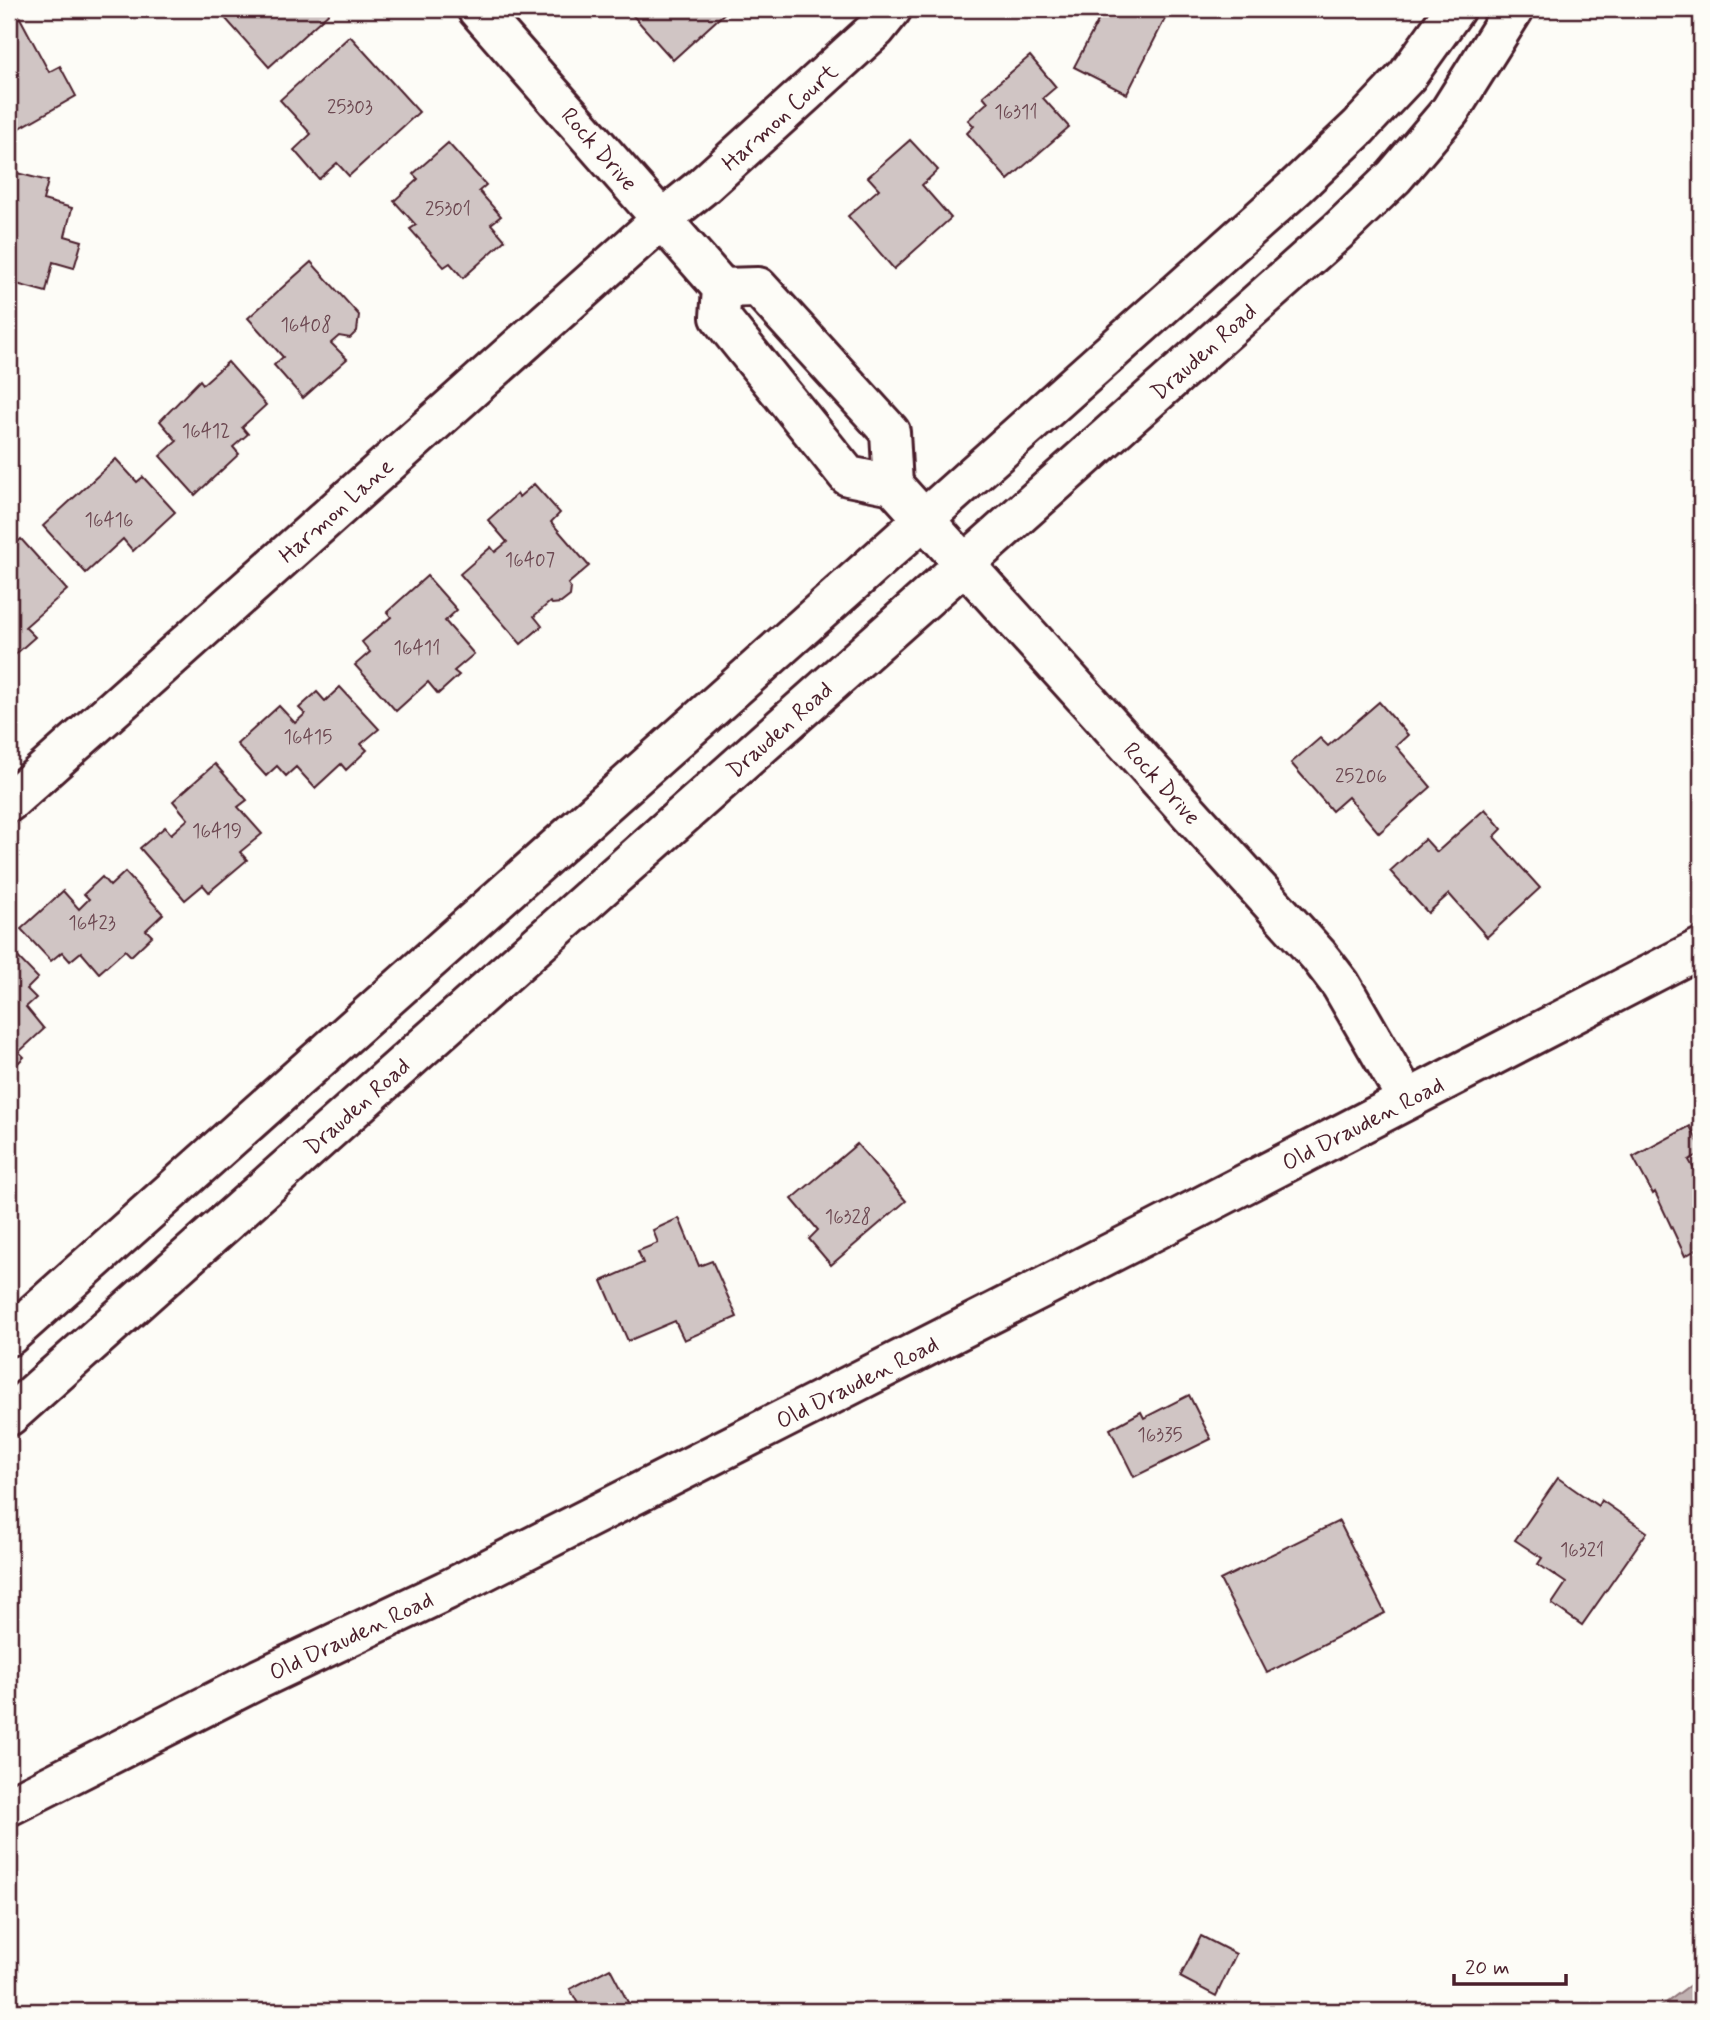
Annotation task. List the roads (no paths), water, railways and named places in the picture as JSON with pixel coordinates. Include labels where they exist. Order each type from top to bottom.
[{"type":"street","name":"Rock Drive","points":[[477,9],[722,288]]},
{"type":"street","name":"Harmon Court","points":[[662,219],[709,182],[876,29],[892,9]]},
{"type":"street","points":[[9,1336],[925,520],[1359,127],[1407,76],[1455,9]]},
{"type":"street","name":"Drauden Road","points":[[9,1416],[1336,232],[1394,177],[1450,111],[1514,9]]},
{"type":"street","name":"Harmon Lane","points":[[9,802],[662,219]]},
{"type":"street","points":[[758,287],[890,432],[893,485],[848,475],[720,317],[722,288],[758,287]]},
{"type":"street","name":"Rock Drive","points":[[893,485],[1318,955],[1341,985],[1407,1099]]},
{"type":"street","name":"Old Drauden Road","points":[[9,1807],[259,1679],[471,1578],[1152,1232],[1701,948]]}]
